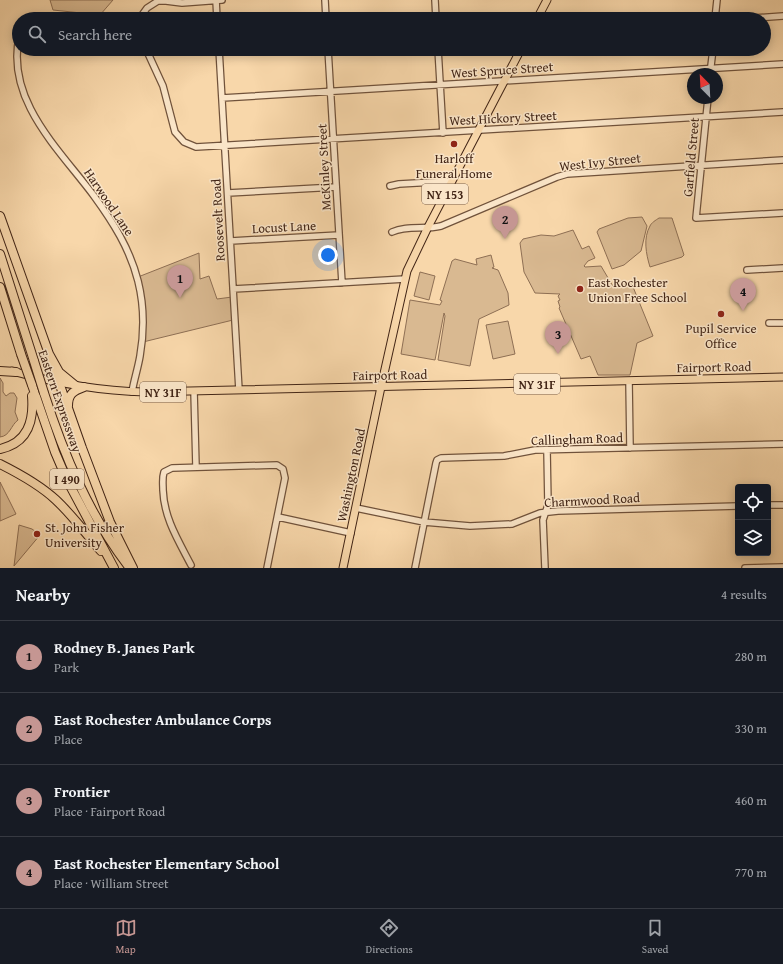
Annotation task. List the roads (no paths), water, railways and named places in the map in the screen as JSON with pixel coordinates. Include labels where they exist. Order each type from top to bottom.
[{"type":"highway","points":[[0,216],[50,354],[68,411],[110,522],[133,568]]},
{"type":"highway","name":"Eastern Expressway","points":[[0,254],[65,456],[78,483],[116,550],[129,568]]},
{"type":"highway","name":"Eastern Expressway","points":[[0,287],[21,354],[55,452],[67,480],[114,568]]},
{"type":"highway","points":[[50,354],[59,372],[80,387],[70,394],[68,399],[68,411]]},
{"type":"highway","points":[[0,372],[16,372]]},
{"type":"highway","points":[[0,449],[8,447],[19,440],[27,431],[31,422],[33,409],[32,385]]},
{"type":"highway","points":[[0,464],[23,475],[56,500],[73,518],[114,568]]},
{"type":"main road","points":[[541,12],[547,0]]},
{"type":"main road","name":"NY 153","points":[[381,387],[405,279],[410,263],[517,56]]},
{"type":"main road","name":"Fairport Road","points":[[0,367],[59,383],[80,387],[132,392],[783,377]]},
{"type":"main road","name":"Washington Road","points":[[343,568],[381,387]]},
{"type":"street","points":[[216,0],[217,12]]},
{"type":"street","points":[[144,12],[147,8],[158,2],[166,1],[182,3],[222,0]]},
{"type":"street","points":[[325,0],[326,12]]},
{"type":"street","points":[[435,0],[436,12]]},
{"type":"street","points":[[716,12],[717,0]]},
{"type":"street","points":[[771,17],[783,16]]},
{"type":"street","name":"Harwood Lane","points":[[16,56],[17,69],[22,88],[31,108],[47,135],[112,221],[127,249],[134,269],[139,287],[142,327],[140,354],[132,392]]},
{"type":"street","name":"West Hickory Street","points":[[149,56],[163,86],[173,126],[179,138],[187,144],[196,147],[783,112]]},
{"type":"street","name":"Roosevelt Road","points":[[219,56],[239,390]]},
{"type":"street","name":"McKinley Street","points":[[328,56],[342,283]]},
{"type":"street","points":[[438,56],[443,133]]},
{"type":"street","points":[[711,68],[712,56]]},
{"type":"street","name":"West Spruce Street","points":[[723,70],[783,64]]},
{"type":"street","name":"West Spruce Street","points":[[222,98],[504,81],[687,72]]},
{"type":"street","name":"Garfield Street","points":[[707,104],[696,218],[783,213]]},
{"type":"street","name":"West Ivy Street","points":[[392,232],[398,229],[441,226],[562,175],[783,160]]},
{"type":"street","points":[[390,186],[399,184],[452,181]]},
{"type":"street","points":[[228,194],[336,187]]},
{"type":"street","name":"Locust Lane","points":[[230,241],[339,235]]},
{"type":"street","points":[[747,270],[783,268]]},
{"type":"street","points":[[234,289],[405,279]]},
{"type":"street","points":[[770,323],[783,323]]},
{"type":"street","points":[[629,381],[630,448]]},
{"type":"street","points":[[194,391],[196,467]]},
{"type":"street","name":"Callingham Road","points":[[424,522],[438,459],[504,456],[528,451],[547,450],[783,444]]},
{"type":"street","points":[[545,568],[543,520],[548,505],[547,450]]},
{"type":"street","points":[[190,565],[166,513],[163,497],[164,472],[169,468],[277,465],[282,467],[284,470],[285,478],[267,568]]},
{"type":"street","points":[[771,505],[783,505]]},
{"type":"street","name":"Charmwood Road","points":[[356,508],[424,522],[470,526],[507,525],[521,522],[546,512],[564,510],[735,506]]},
{"type":"street","points":[[278,517],[351,533]]},
{"type":"street","points":[[415,568],[424,522]]},
{"type":"street","points":[[745,568],[783,567]]},
{"type":"place","name":"Harloff Funeral Home","points":[[454,144]]},
{"type":"place","name":"East Rochester Ambulance Corps","points":[[505,239]]},
{"type":"place","name":"East Rochester Union Free School","points":[[580,289]]},
{"type":"place","name":"Rodney B. Janes Park","points":[[180,298]]},
{"type":"place","name":"East Rochester Elementary School","points":[[743,311]]},
{"type":"place","name":"Pupil Service Office","points":[[721,314]]},
{"type":"place","name":"Frontier","points":[[558,354]]},
{"type":"place","name":"St. John Fisher University","points":[[37,534]]}]
